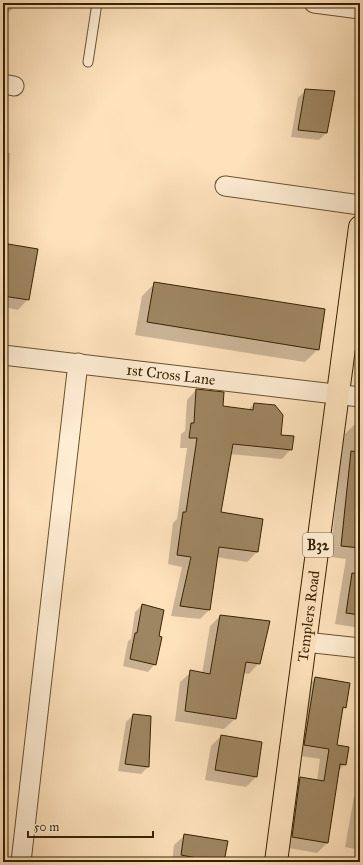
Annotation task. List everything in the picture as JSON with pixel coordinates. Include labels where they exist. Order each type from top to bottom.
[{"type":"main road","name":"Templers Road","points":[[276,862],[338,395],[356,281],[360,227]]},
{"type":"street","points":[[314,3],[360,9]]},
{"type":"street","points":[[225,186],[360,204]]},
{"type":"street","name":"1st Cross Lane","points":[[3,354],[360,397]]},
{"type":"street","points":[[21,862],[78,363]]},
{"type":"street","points":[[305,642],[360,648]]},
{"type":"lane","points":[[88,62],[97,3]]},
{"type":"building","points":[[305,89],[335,91],[327,133],[298,130]]},
{"type":"building","points":[[8,244],[38,249],[29,300],[3,296],[3,275]]},
{"type":"building","points":[[154,282],[325,309],[319,350],[147,322]]},
{"type":"building","points":[[196,389],[224,392],[223,406],[253,410],[254,403],[275,405],[283,415],[281,435],[294,436],[292,450],[233,444],[221,512],[263,519],[258,552],[219,547],[210,610],[180,606],[191,557],[177,555],[183,512],[186,512],[197,438],[189,438],[191,423],[194,423]]},
{"type":"building","points":[[351,451],[360,452],[360,548],[341,546]]},
{"type":"building","points":[[352,573],[360,574],[360,615],[346,613]]},
{"type":"building","points":[[142,604],[164,610],[159,636],[162,637],[156,665],[130,659],[135,633],[137,633]]},
{"type":"building","points":[[220,615],[270,621],[260,664],[246,662],[236,719],[185,711],[190,670],[210,674]]},
{"type":"building","points":[[315,677],[350,683],[346,708],[343,707],[337,745],[349,747],[346,765],[340,764],[328,843],[292,837],[300,777],[324,781],[329,749],[304,745]]},
{"type":"building","points":[[133,714],[151,716],[149,767],[125,764]]},
{"type":"building","points":[[221,735],[262,742],[257,777],[215,770]]},
{"type":"building","points":[[184,834],[228,841],[224,862],[196,862],[197,858],[181,855]]}]
